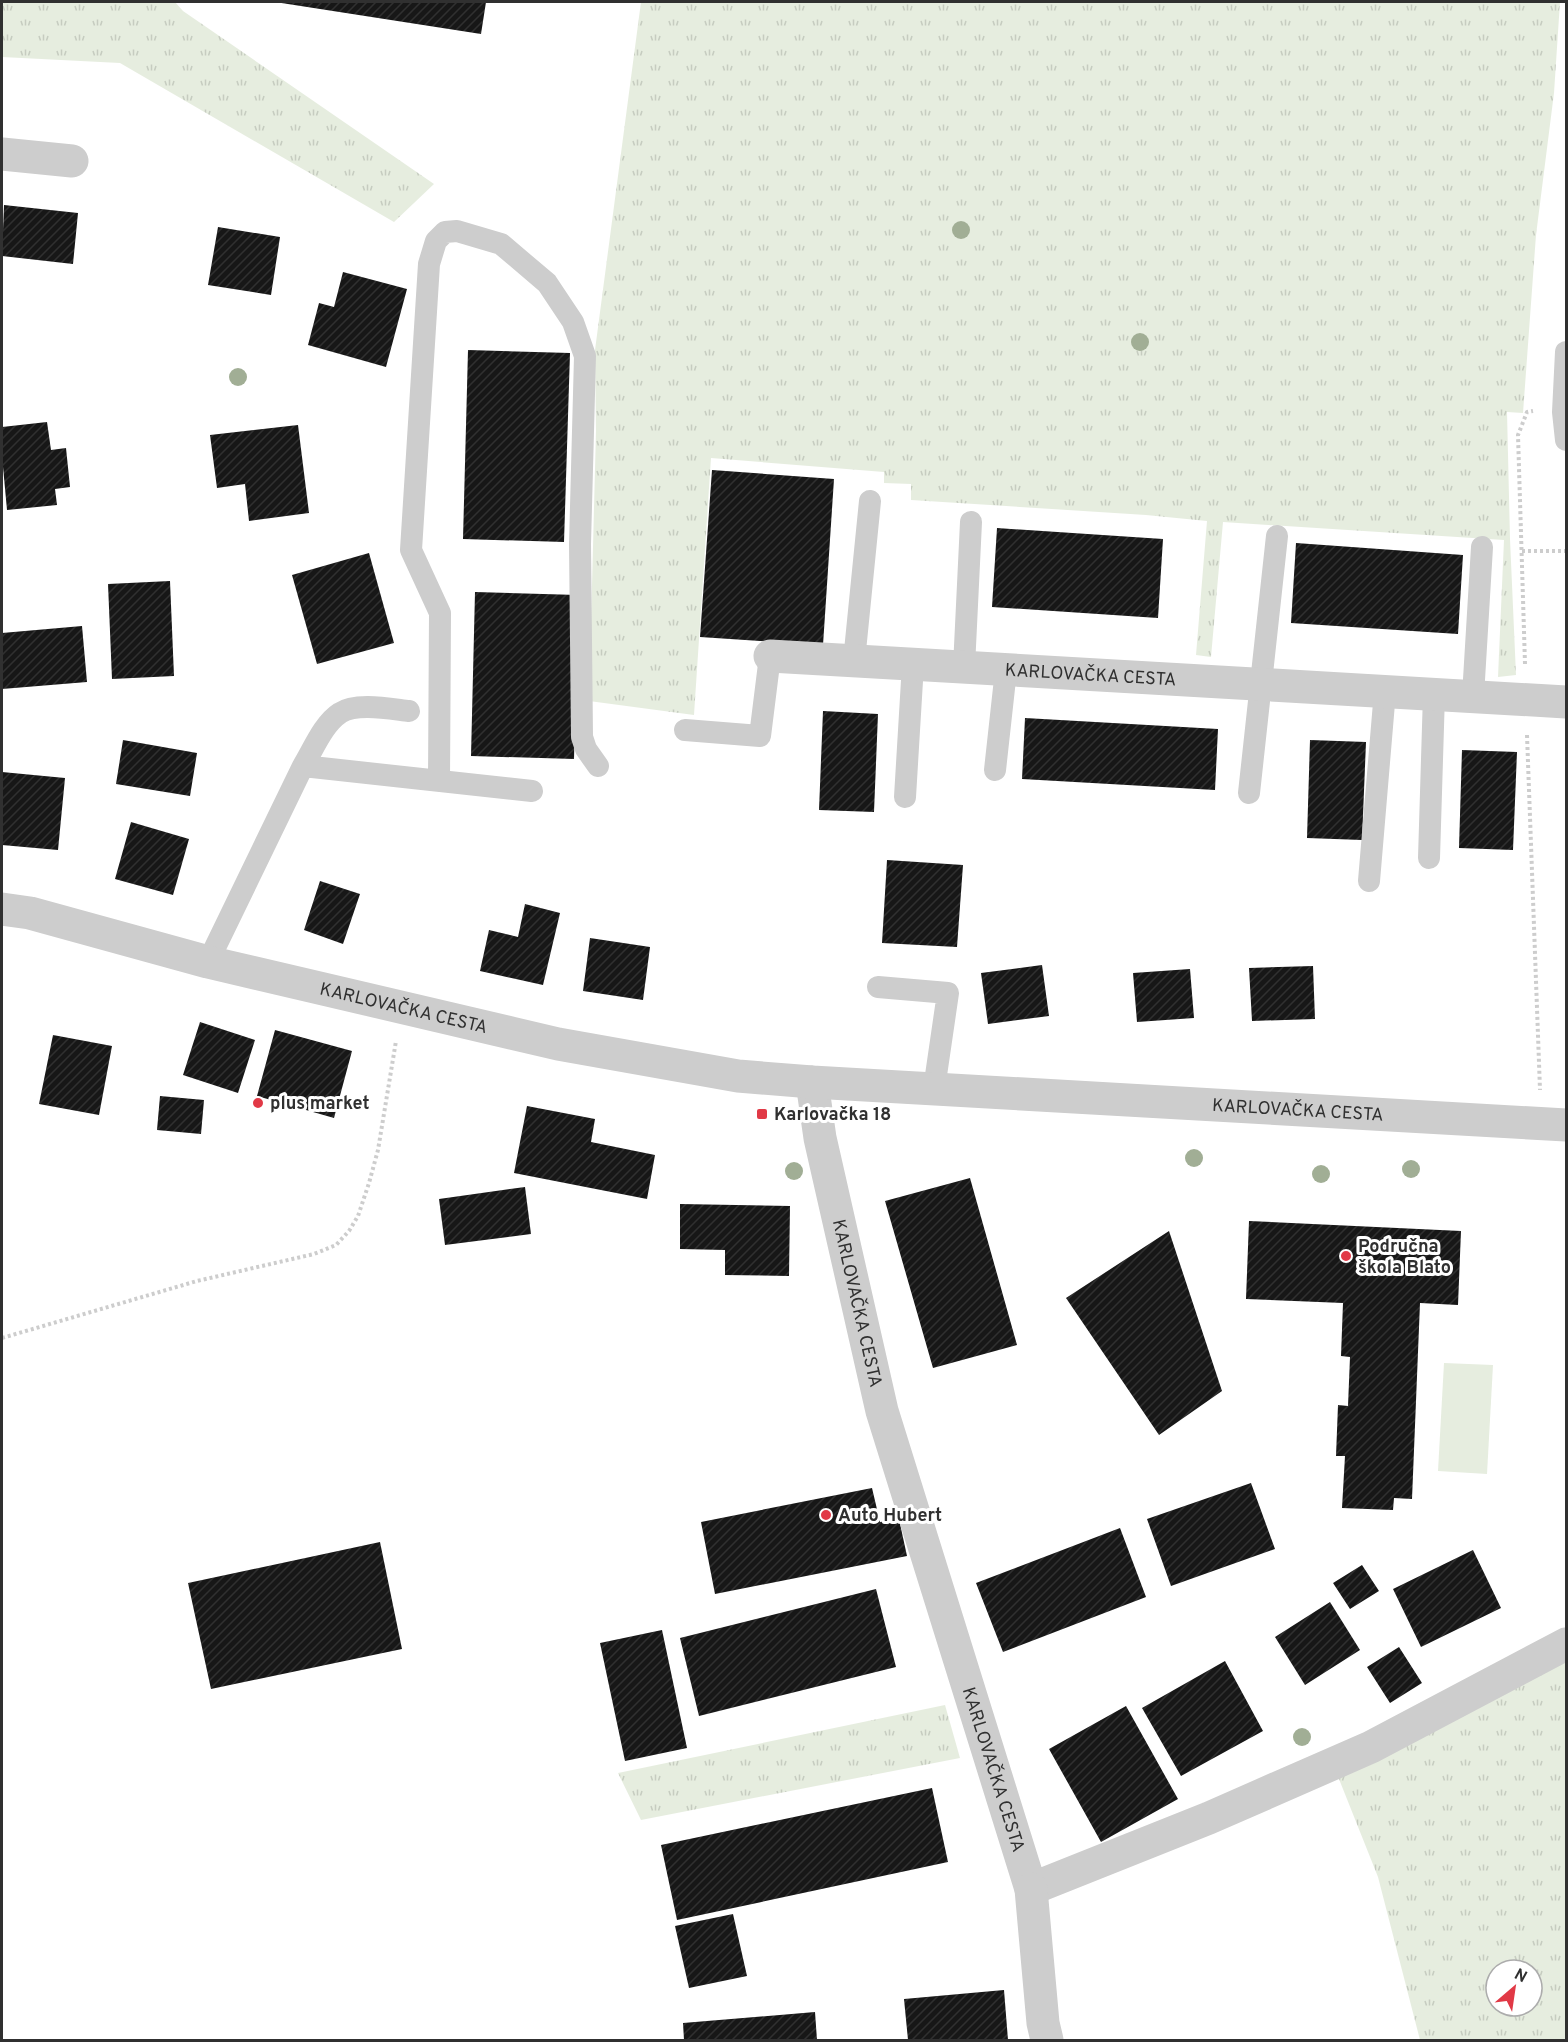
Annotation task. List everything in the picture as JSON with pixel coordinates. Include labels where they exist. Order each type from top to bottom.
[{"type":"street","points":[[2,154],[72,161]]},
{"type":"street","name":"KARLOVAČKA CESTA","points":[[770,656],[1566,702]]},
{"type":"street","name":"KARLOVAČKA CESTA","points":[[2,909],[30,913],[208,962],[558,1044],[738,1076],[1566,1125]]},
{"type":"street","name":"KARLOVAČKA CESTA","points":[[812,1082],[820,1138],[882,1411],[1030,1889],[1043,2023],[1047,2040]]},
{"type":"street","points":[[1030,1889],[1209,1818],[1371,1746],[1566,1644]]},
{"type":"lane","points":[[439,780],[440,613],[411,550],[429,264],[436,241],[446,232],[457,231],[501,244],[547,283],[573,322],[585,356],[580,544],[582,737],[586,749],[598,766]]},
{"type":"lane","points":[[1566,352],[1563,412],[1566,440]]},
{"type":"lane","points":[[854,661],[870,501]]},
{"type":"lane","points":[[964,667],[971,522]]},
{"type":"lane","points":[[1249,792],[1278,536]]},
{"type":"lane","points":[[1473,696],[1482,546]]},
{"type":"lane","name":"KARLOVAČKA CESTA","points":[[685,730],[760,736],[770,656]]},
{"type":"lane","points":[[905,797],[913,664]]},
{"type":"lane","points":[[995,770],[1006,670]]},
{"type":"lane","points":[[1369,881],[1384,691]]},
{"type":"lane","points":[[1429,858],[1434,694]]},
{"type":"lane","points":[[208,962],[303,766],[327,728],[341,712],[359,707],[409,711]]},
{"type":"lane","points":[[303,766],[532,791]]},
{"type":"lane","points":[[878,987],[948,993],[934,1089]]},
{"type":"path","points":[[1526,675],[1518,435],[1527,412],[1536,410]]},
{"type":"path","points":[[1522,551],[1566,551]]},
{"type":"path","points":[[1527,730],[1540,1091]]},
{"type":"path","points":[[2,1338],[197,1281],[314,1254],[336,1245],[349,1231],[358,1216],[372,1172],[378,1150],[397,1034]]},
{"type":"green space","points":[[2,2],[175,2],[183,11],[434,184],[394,222],[120,63],[2,57]]},
{"type":"green space","points":[[641,2],[1560,2],[1554,93],[1536,235],[1523,413],[1507,412],[1516,675],[1498,677],[1504,540],[1223,522],[1211,657],[1196,655],[1207,521],[911,500],[911,484],[884,483],[884,472],[711,458],[694,715],[589,701],[596,431],[595,350]]},
{"type":"green space","points":[[1444,1363],[1493,1365],[1487,1474],[1438,1471]]},
{"type":"green space","points":[[1566,1655],[1566,2040],[1420,2040],[1378,1877],[1337,1774]]},
{"type":"green space","points":[[945,1705],[960,1758],[641,1820],[618,1773]]},
{"type":"building","points":[[275,2],[486,2],[481,34]]},
{"type":"building","points":[[4,205],[78,213],[73,264],[2,256]]},
{"type":"building","points":[[218,227],[280,237],[271,295],[208,285]]},
{"type":"building","points":[[343,272],[407,289],[386,367],[308,345],[319,303],[334,307]]},
{"type":"building","points":[[468,350],[570,353],[564,542],[463,539]]},
{"type":"building","points":[[47,422],[51,450],[66,448],[70,487],[55,489],[57,505],[7,510],[2,427]]},
{"type":"building","points":[[298,425],[309,513],[249,521],[245,484],[217,488],[210,435]]},
{"type":"building","points":[[712,470],[834,479],[823,645],[700,637]]},
{"type":"building","points":[[997,528],[1163,539],[1158,618],[992,607]]},
{"type":"building","points":[[1296,543],[1463,555],[1458,634],[1291,623]]},
{"type":"building","points":[[369,553],[394,643],[317,664],[292,575]]},
{"type":"building","points":[[170,581],[174,676],[112,679],[108,584]]},
{"type":"building","points":[[475,592],[578,595],[574,759],[471,756]]},
{"type":"building","points":[[82,626],[87,682],[2,689],[2,633]]},
{"type":"building","points":[[823,711],[878,714],[874,812],[819,810]]},
{"type":"building","points":[[1025,718],[1218,729],[1215,790],[1022,779]]},
{"type":"building","points":[[123,740],[197,753],[190,796],[116,784]]},
{"type":"building","points":[[1310,740],[1366,742],[1362,840],[1307,838]]},
{"type":"building","points":[[1462,750],[1517,752],[1513,850],[1459,848]]},
{"type":"building","points":[[2,772],[65,778],[58,850],[2,845]]},
{"type":"building","points":[[131,822],[189,839],[173,895],[115,879]]},
{"type":"building","points":[[887,860],[963,865],[957,947],[882,943]]},
{"type":"building","points":[[320,881],[360,894],[343,944],[304,930]]},
{"type":"building","points":[[525,904],[560,913],[543,985],[480,971],[489,930],[518,937]]},
{"type":"building","points":[[590,938],[650,947],[643,1000],[583,991]]},
{"type":"building","points":[[1042,965],[1049,1016],[988,1024],[981,973]]},
{"type":"building","points":[[1313,966],[1315,1019],[1252,1021],[1249,968]]},
{"type":"building","points":[[1190,969],[1194,1018],[1137,1022],[1133,973]]},
{"type":"building","points":[[200,1022],[255,1040],[238,1093],[183,1075]]},
{"type":"building","points":[[275,1030],[352,1051],[334,1118],[257,1096]]},
{"type":"building","points":[[53,1035],[112,1046],[99,1115],[39,1104]]},
{"type":"building","points":[[160,1096],[204,1100],[201,1134],[157,1130]]},
{"type":"building","points":[[527,1106],[595,1119],[591,1142],[655,1155],[647,1199],[514,1173]]},
{"type":"building","points":[[970,1178],[1017,1345],[933,1368],[885,1201]]},
{"type":"building","points":[[525,1187],[531,1234],[445,1245],[439,1199]]},
{"type":"building","points":[[680,1204],[790,1206],[789,1276],[725,1275],[725,1250],[680,1249]]},
{"type":"building","points":[[1249,1221],[1461,1231],[1458,1305],[1420,1303],[1412,1499],[1394,1498],[1393,1510],[1342,1508],[1345,1456],[1336,1456],[1338,1405],[1348,1406],[1350,1357],[1341,1356],[1343,1303],[1246,1299]]},
{"type":"building","points":[[1169,1231],[1222,1391],[1159,1435],[1066,1298]]},
{"type":"building","points":[[1251,1483],[1275,1549],[1171,1586],[1147,1519]]},
{"type":"building","points":[[872,1488],[880,1522],[899,1519],[907,1556],[715,1594],[701,1522]]},
{"type":"building","points":[[1120,1528],[1146,1597],[1003,1652],[976,1583]]},
{"type":"building","points":[[380,1542],[402,1649],[211,1689],[188,1583]]},
{"type":"building","points":[[1473,1550],[1501,1608],[1421,1647],[1393,1589]]},
{"type":"building","points":[[1362,1565],[1379,1591],[1350,1609],[1333,1583]]},
{"type":"building","points":[[876,1589],[896,1667],[699,1716],[680,1638]]},
{"type":"building","points":[[1330,1602],[1360,1650],[1305,1685],[1275,1637]]},
{"type":"building","points":[[662,1630],[687,1748],[625,1761],[600,1643]]},
{"type":"building","points":[[1399,1647],[1422,1683],[1390,1703],[1367,1667]]},
{"type":"building","points":[[1225,1661],[1263,1731],[1181,1776],[1142,1708]]},
{"type":"building","points":[[1126,1706],[1178,1799],[1101,1842],[1049,1749]]},
{"type":"building","points":[[932,1788],[948,1862],[677,1920],[661,1845]]},
{"type":"building","points":[[733,1914],[747,1976],[689,1988],[675,1926]]},
{"type":"building","points":[[1004,1990],[1008,2040],[908,2040],[904,1999]]},
{"type":"building","points":[[815,2012],[817,2040],[684,2040],[683,2023]]},
{"type":"place","name":"plus market","points":[[258,1103]]},
{"type":"place","name":"Karlovačka 18","points":[[762,1114]]},
{"type":"place","name":"Područna škola Blato","points":[[1346,1256]]},
{"type":"place","name":"Auto Hubert","points":[[826,1515]]}]
